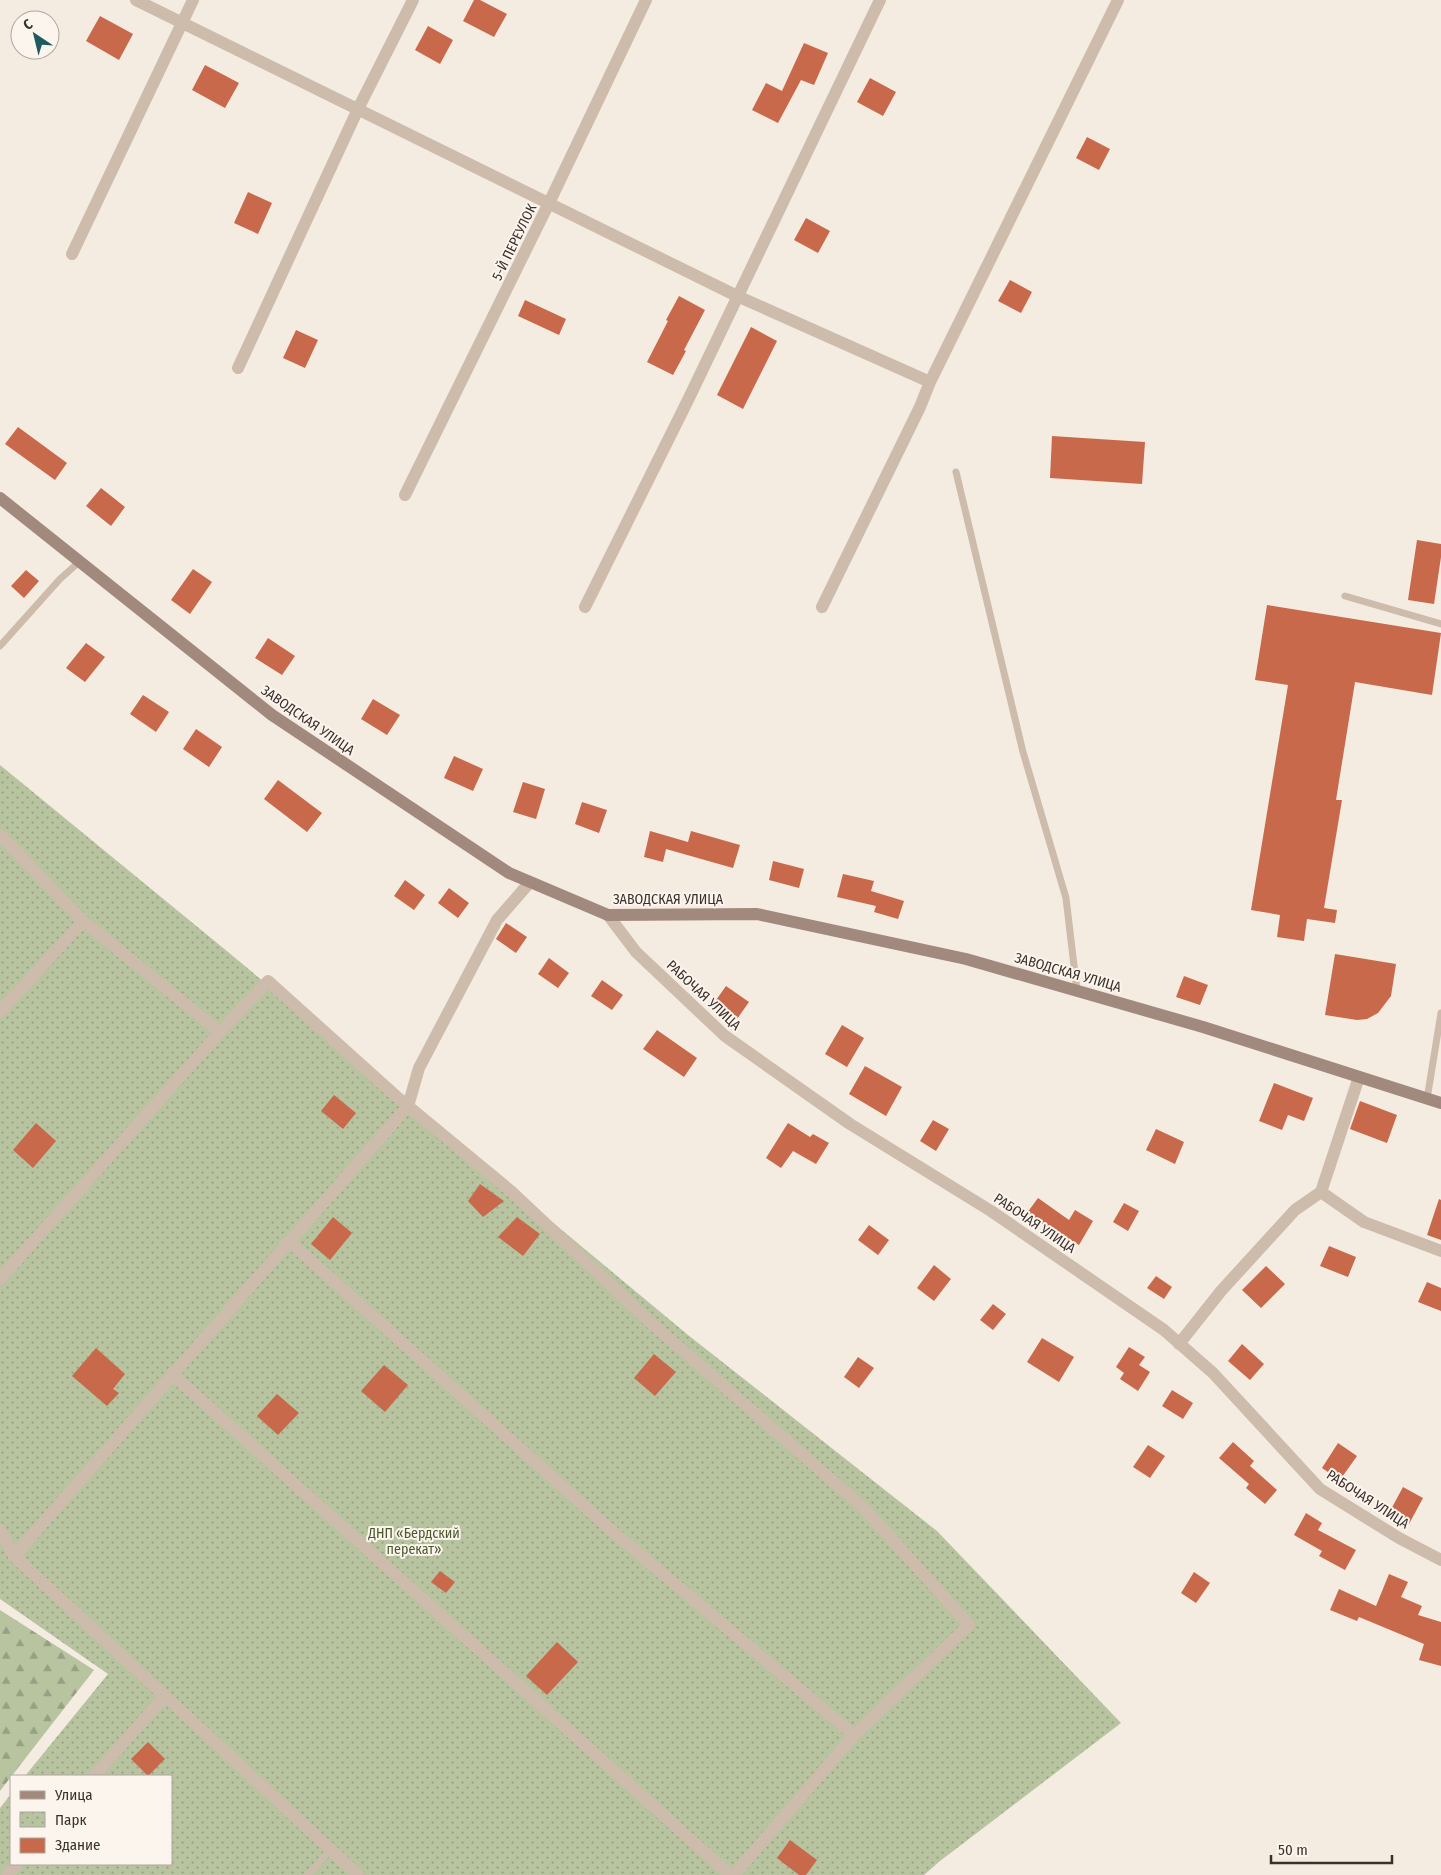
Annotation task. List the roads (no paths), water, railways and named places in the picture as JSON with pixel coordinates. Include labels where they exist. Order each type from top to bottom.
[{"type":"street","points":[[136,0],[737,296],[930,382]]},
{"type":"street","points":[[72,254],[192,0]]},
{"type":"street","points":[[238,368],[358,109],[414,0]]},
{"type":"street","name":"5-Й ПЕРЕУЛОК","points":[[404,495],[549,203],[646,0]]},
{"type":"street","points":[[585,607],[688,400],[880,0]]},
{"type":"street","points":[[822,607],[920,407],[930,382],[1118,0]]},
{"type":"street","name":"ЗАВОДСКАЯ УЛИЦА","points":[[0,498],[272,715],[509,873],[608,915],[757,914],[966,958],[1203,1027],[1441,1103]]},
{"type":"street","points":[[0,835],[83,921],[220,1032]]},
{"type":"street","points":[[14,1556],[408,1106],[419,1068],[497,920],[530,882]]},
{"type":"street","name":"РАБОЧАЯ УЛИЦА","points":[[608,915],[636,952],[725,1036],[850,1124],[991,1211],[1164,1330],[1213,1373],[1320,1489],[1398,1538],[1441,1560]]},
{"type":"street","points":[[0,1012],[83,921]]},
{"type":"street","points":[[0,1278],[268,981],[408,1106],[512,1192],[650,1322],[864,1508],[969,1625],[854,1735],[734,1875]]},
{"type":"street","points":[[1179,1344],[1220,1291],[1295,1210],[1321,1192],[1360,1077]]},
{"type":"street","points":[[1321,1192],[1364,1222],[1441,1251]]},
{"type":"street","points":[[289,1241],[612,1531],[854,1735]]},
{"type":"street","points":[[172,1374],[730,1875]]},
{"type":"street","points":[[0,1530],[14,1556],[358,1875]]},
{"type":"street","points":[[95,1775],[164,1697]]},
{"type":"street","points":[[7,1875],[16,1865]]},
{"type":"lane","points":[[956,472],[1023,752],[1066,898],[1077,991]]},
{"type":"lane","points":[[0,646],[60,579],[79,562]]},
{"type":"lane","points":[[1345,596],[1441,624]]},
{"type":"lane","points":[[1427,1099],[1441,1013]]},
{"type":"lane","points":[[308,1875],[330,1850]]},
{"type":"park label","name":"ДНП «Бердский перекат»","points":[[414,1542]]}]
